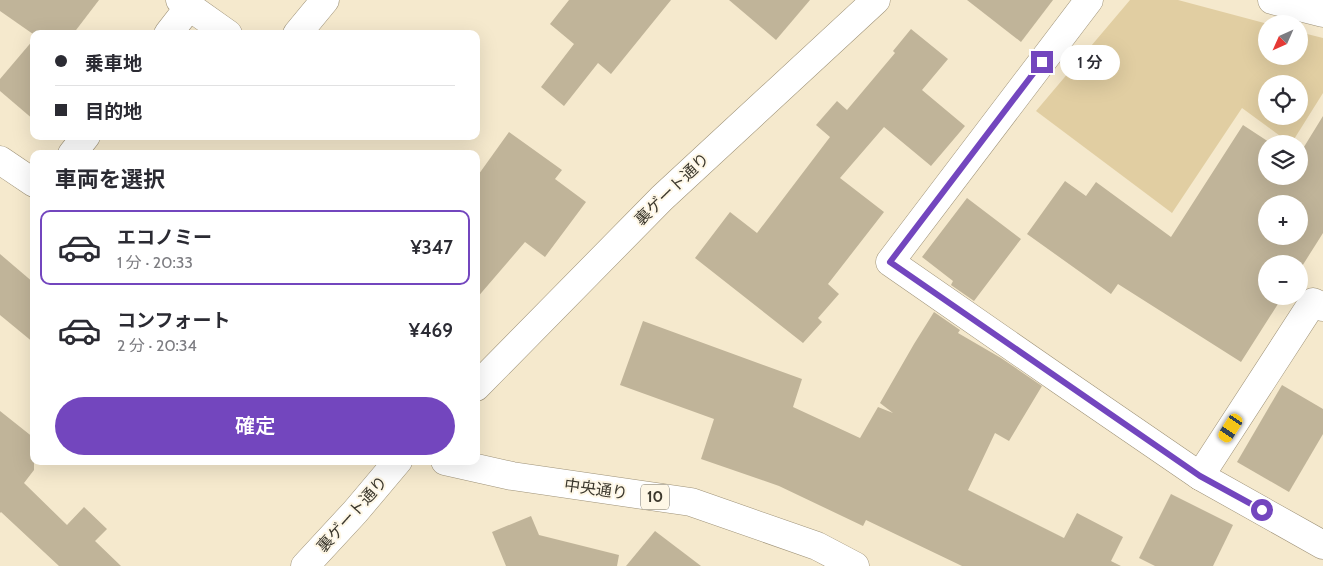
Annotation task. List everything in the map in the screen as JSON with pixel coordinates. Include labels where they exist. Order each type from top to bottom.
[{"type":"street","points":[[300,30],[325,0]]},
{"type":"street","name":"裏ゲート通り","points":[[480,382],[662,198],[876,0]]},
{"type":"street","points":[[1089,0],[890,262],[1200,476],[1323,545]]},
{"type":"street","points":[[1272,0],[1323,13]]},
{"type":"street","points":[[170,30],[185,3],[222,30]]},
{"type":"street","points":[[75,150],[83,140]]},
{"type":"street","points":[[0,160],[30,180]]},
{"type":"street","points":[[1200,476],[1313,302],[1323,307]]},
{"type":"street","name":"裏ゲート通り","points":[[305,566],[356,512],[395,465]]},
{"type":"street","name":"中央通り","points":[[464,465],[521,477],[691,502],[817,546],[856,566]]},
{"type":"shaded area","points":[[1130,0],[1178,0],[1258,21],[1258,65],[1308,65],[1308,34],[1323,38],[1323,93],[1308,117],[1308,75],[1258,75],[1258,120],[1242,108],[1172,213],[1036,111]]},
{"type":"shaded area","points":[[1265,125],[1303,125],[1297,135],[1279,135]]},
{"type":"building","points":[[0,0],[99,0],[76,30],[30,30],[30,32],[0,11]]},
{"type":"building","points":[[569,0],[671,0],[611,74],[598,63],[564,106],[541,87],[574,44],[550,24]]},
{"type":"building","points":[[729,0],[810,0],[776,40]]},
{"type":"building","points":[[967,0],[1053,0],[1021,42]]},
{"type":"building","points":[[911,29],[948,59],[922,90],[965,126],[931,166],[884,127],[840,178],[884,212],[828,284],[839,294],[818,318],[822,322],[803,343],[695,258],[730,212],[757,233],[830,137],[816,125],[837,101],[847,110],[895,53],[893,51]]},
{"type":"building","points":[[30,44],[30,117],[0,91],[0,79]]},
{"type":"building","points":[[1323,116],[1323,233],[1308,257],[1308,255],[1258,255],[1258,305],[1277,305],[1241,362],[1118,284],[1111,294],[1027,234],[1065,181],[1086,196],[1096,182],[1171,237],[1243,125],[1258,135],[1258,185],[1308,185],[1308,140]]},
{"type":"building","points":[[509,132],[562,170],[555,179],[586,202],[545,257],[525,242],[480,294],[480,172]]},
{"type":"building","points":[[967,198],[1021,239],[974,301],[951,285],[953,281],[922,257]]},
{"type":"building","points":[[0,254],[30,280],[30,340],[0,315]]},
{"type":"building","points":[[934,312],[960,330],[958,333],[1001,358],[1042,386],[1009,441],[995,433],[968,490],[1064,538],[1077,513],[1123,537],[1111,561],[1121,566],[962,566],[866,520],[863,526],[779,486],[701,459],[714,419],[620,385],[643,321],[802,379],[793,407],[860,438],[878,407],[893,413],[880,403]]},
{"type":"building","points":[[1282,385],[1323,409],[1323,434],[1289,492],[1237,462]]},
{"type":"building","points":[[0,411],[30,435],[30,465],[34,465],[34,470],[24,483],[67,525],[84,507],[107,529],[95,541],[121,566],[59,566],[0,513]]},
{"type":"building","points":[[1171,494],[1233,525],[1213,566],[1155,566],[1139,558]]},
{"type":"building","points":[[531,516],[539,535],[619,555],[617,566],[506,566],[492,532]]},
{"type":"building","points":[[655,531],[701,566],[626,566]]},
{"type":"route","points":[[1042,62],[890,262],[1200,476],[1262,510]]}]
